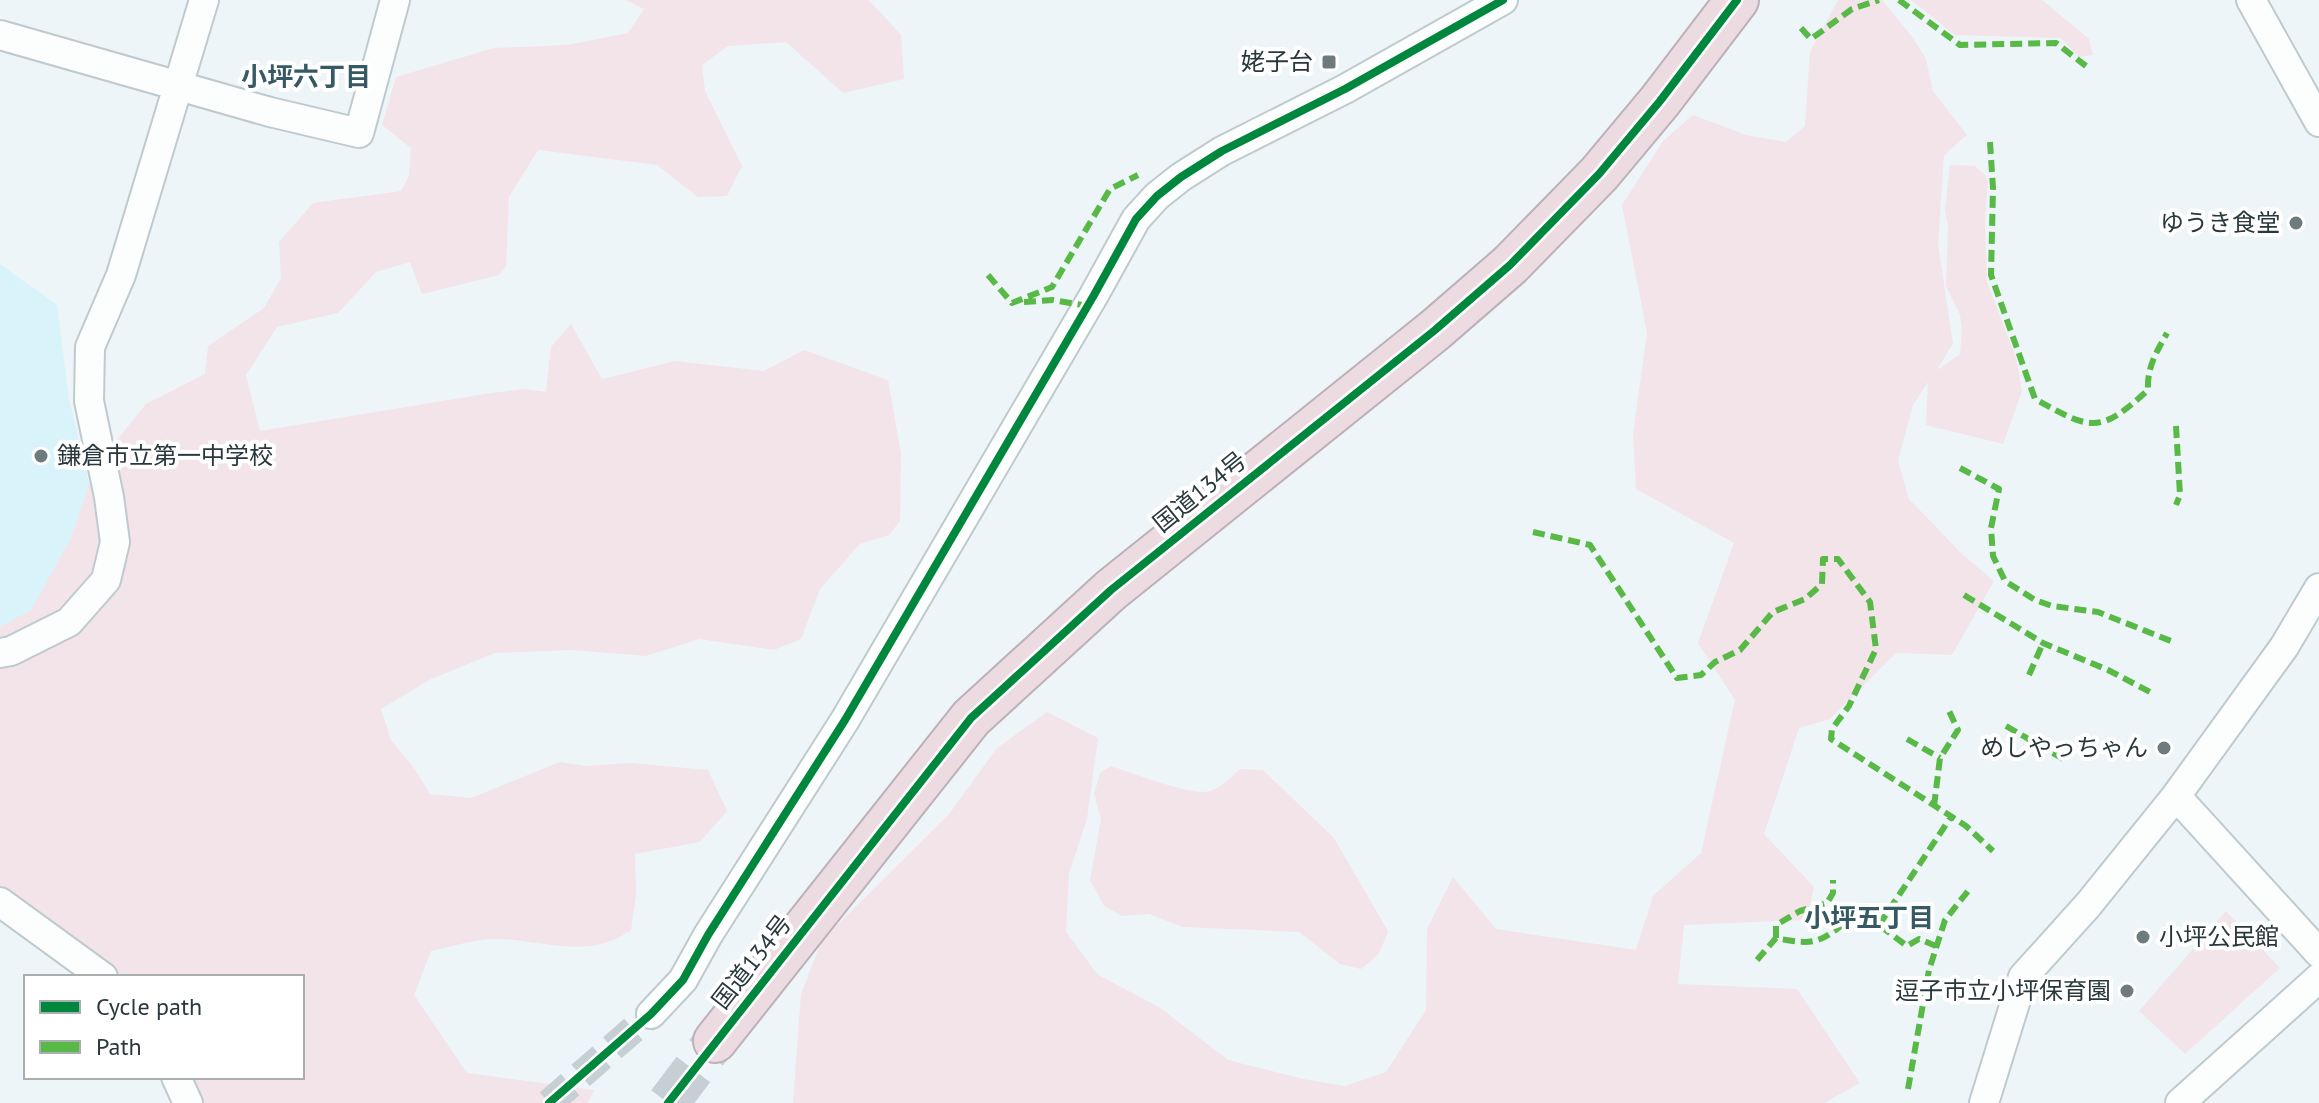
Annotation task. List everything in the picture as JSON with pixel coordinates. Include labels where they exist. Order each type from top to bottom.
[{"type":"highway","name":"国道134号","points":[[715,1041],[971,718],[1111,590],[1435,330],[1510,265],[1599,174],[1660,101],[1737,0]]},
{"type":"street","points":[[0,653],[11,651],[69,622],[106,580],[115,542],[89,401],[90,347],[121,275],[204,0]]},
{"type":"street","points":[[0,35],[270,112],[359,133],[395,0]]},
{"type":"street","points":[[651,1014],[683,980],[708,935],[845,720],[1136,219],[1181,177],[1222,151],[1345,89],[1503,0]]},
{"type":"street","points":[[2251,0],[2319,122]]},
{"type":"street","points":[[1984,1103],[2023,977],[2088,905],[2176,796],[2284,647],[2319,588]]},
{"type":"street","points":[[2176,796],[2319,953]]},
{"type":"street","points":[[0,902],[100,975]]},
{"type":"street","points":[[2180,1103],[2319,978]]},
{"type":"street","points":[[177,1079],[188,1103]]},
{"type":"shaded area","points":[[626,0],[869,0],[901,35],[904,79],[843,93],[786,42],[728,46],[702,65],[705,91],[742,166],[727,196],[698,197],[657,165],[538,150],[509,197],[506,266],[499,275],[422,294],[410,262],[376,272],[338,313],[277,327],[246,375],[260,431],[485,394],[524,389],[546,392],[551,347],[571,324],[602,379],[675,361],[764,371],[804,350],[888,380],[901,454],[900,521],[889,535],[860,544],[820,589],[801,639],[774,650],[699,639],[646,656],[572,650],[495,653],[431,679],[381,709],[391,740],[430,794],[471,798],[560,762],[586,766],[630,763],[708,770],[727,811],[700,842],[635,854],[636,896],[631,930],[615,939],[583,947],[491,939],[431,951],[414,995],[467,1073],[594,1090],[588,1103],[204,1103],[192,1079],[304,1079],[304,975],[114,975],[0,900],[0,627],[31,610],[71,538],[95,467],[146,404],[205,374],[208,346],[264,308],[281,278],[279,242],[313,203],[401,191],[409,176],[411,148],[382,125],[396,77],[494,48],[567,45],[628,33],[644,9]]},
{"type":"shaded area","points":[[1838,0],[1882,0],[1913,38],[1926,59],[1933,91],[1967,135],[1944,155],[1938,244],[1953,343],[1937,370],[1960,354],[1962,329],[1960,315],[1946,286],[1948,225],[1945,210],[1950,165],[1975,166],[1988,181],[1985,221],[1987,282],[2016,358],[2022,391],[2003,444],[1926,425],[1928,382],[1913,405],[1898,461],[1909,499],[1963,555],[1994,581],[1952,655],[1896,653],[1830,719],[1799,728],[1764,834],[1814,887],[1807,920],[1684,925],[1678,984],[1797,989],[1860,1083],[1824,1103],[793,1103],[801,994],[822,940],[949,814],[997,748],[1047,712],[1098,738],[1087,819],[1069,874],[1066,932],[1098,975],[1159,1007],[1228,1060],[1345,1086],[1386,1072],[1426,1010],[1427,929],[1453,877],[1496,929],[1636,950],[1653,896],[1701,853],[1735,700],[1698,643],[1734,543],[1636,489],[1633,434],[1647,333],[1622,205],[1663,141],[1693,115],[1746,135],[1786,142],[1805,126],[1810,52]]},
{"type":"shaded area","points":[[1911,0],[2042,0],[2089,39],[2093,55],[2079,57],[2061,38],[1955,35]]},
{"type":"shaded area","name":"鎌倉市立第一中学校","points":[[0,264],[57,305],[69,399],[96,512],[91,565],[0,639]]},
{"type":"shaded area","points":[[1111,766],[1202,792],[1218,787],[1240,769],[1263,770],[1334,838],[1388,931],[1379,954],[1361,969],[1340,964],[1299,932],[1183,927],[1149,914],[1122,916],[1104,906],[1090,880],[1101,819],[1094,794],[1100,773]]},
{"type":"shaded area","points":[[2226,911],[2280,968],[2185,1054],[2139,1011]]},
{"type":"tunnel","points":[[549,1103],[651,1014]]},
{"type":"tunnel","points":[[668,1103],[715,1041]]},
{"type":"marked path","points":[[1801,28],[1811,39],[1852,9],[1879,0]]},
{"type":"marked path","points":[[1899,0],[1960,45],[2056,43],[2086,66]]},
{"type":"marked path","points":[[1990,142],[1993,188],[1991,275],[2035,399],[2082,422],[2105,421],[2118,415],[2148,390],[2151,367],[2167,333]]},
{"type":"marked path","points":[[988,275],[1012,303],[1052,287],[1110,189],[1138,175]]},
{"type":"marked path","points":[[1024,302],[1053,300],[1088,306]]},
{"type":"marked path","points":[[2176,426],[2180,495],[2176,505]]},
{"type":"marked path","points":[[1960,468],[1999,489],[1991,528],[1993,556],[2005,581],[2035,600],[2052,606],[2098,612],[2171,641]]},
{"type":"marked path","points":[[1533,532],[1590,545],[1677,678],[1701,675],[1715,662],[1740,650],[1773,612],[1805,599],[1822,584],[1823,559],[1838,559],[1870,602],[1876,649],[1849,706],[1832,729],[1831,739],[1966,826],[1993,851]]},
{"type":"marked path","points":[[1964,595],[2043,643],[2108,670],[2152,693]]},
{"type":"marked path","points":[[2029,675],[2043,643]]},
{"type":"marked path","points":[[1934,806],[1940,758],[1958,730],[1949,711]]},
{"type":"marked path","points":[[2006,726],[2065,760]]},
{"type":"marked path","points":[[1907,739],[1940,758]]},
{"type":"marked path","points":[[1879,925],[1951,817]]},
{"type":"marked path","points":[[1776,938],[1776,925],[1800,911],[1827,903],[1833,893],[1833,880]]},
{"type":"marked path","points":[[1908,1089],[1929,970],[1945,920],[1968,891]]},
{"type":"marked path","points":[[1757,960],[1776,938],[1802,942],[1819,940],[1855,915],[1879,925],[1907,946],[1919,939],[1936,946]]},
{"type":"cycle path","points":[[549,1103],[651,1014],[683,980],[708,935],[845,720],[1136,219],[1157,196],[1181,177],[1222,151],[1345,89],[1503,0]]},
{"type":"cycle path","points":[[668,1103],[971,718],[1111,590],[1435,330],[1510,265],[1599,174],[1660,101],[1737,0]]},
{"type":"place","name":"姥子台","points":[[1329,62]]},
{"type":"place","name":"ゆうき食堂","points":[[2296,223]]},
{"type":"place","name":"鎌倉市立第一中学校","points":[[41,456]]},
{"type":"place","name":"めしやっちゃん","points":[[2164,748]]},
{"type":"place","name":"小坪公民館","points":[[2143,937]]},
{"type":"place","name":"逗子市立小坪保育園","points":[[2127,991]]},
{"type":"district","name":"小坪六丁目","points":[[306,77]]},
{"type":"district","name":"小坪五丁目","points":[[1869,918]]}]
